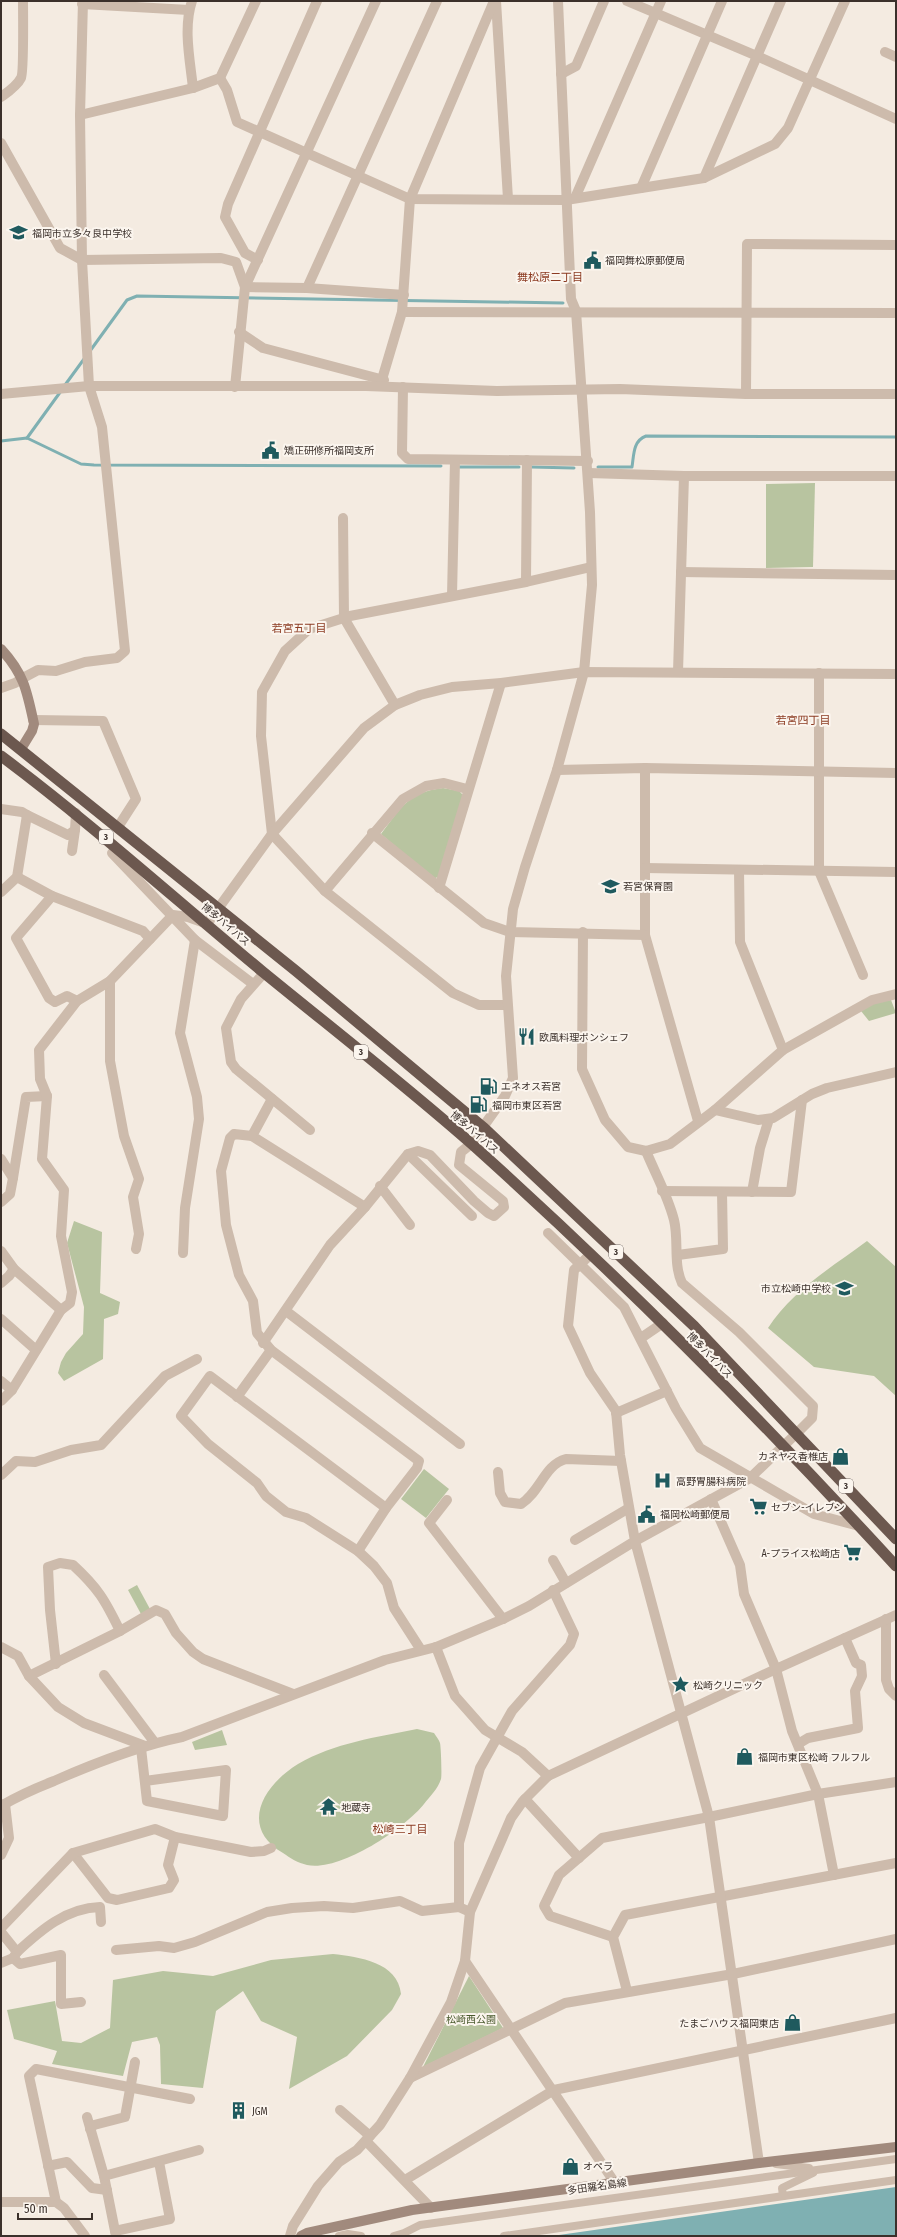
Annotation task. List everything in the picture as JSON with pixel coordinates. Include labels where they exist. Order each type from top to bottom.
[{"type":"highway","name":"博多バイパス","points":[[1,734],[218,908],[484,1128],[694,1326],[896,1539]]},
{"type":"highway","name":"博多バイパス","points":[[1,756],[76,813],[264,973],[471,1144],[591,1254],[663,1324],[783,1445],[896,1566]]},
{"type":"main road","points":[[1,649],[23,678],[33,720],[32,730],[20,749]]},
{"type":"main road","name":"多田羅名島線","points":[[300,2236],[307,2233],[431,2208],[763,2162],[896,2147]]},
{"type":"street","points":[[1,97],[22,78],[24,66],[22,50],[23,1]]},
{"type":"street","points":[[80,115],[193,88],[220,78],[256,1]]},
{"type":"street","points":[[258,260],[245,253],[225,217],[228,204],[317,1]]},
{"type":"street","points":[[235,387],[239,332],[245,287],[376,1]]},
{"type":"street","points":[[308,288],[437,1]]},
{"type":"street","points":[[495,1],[508,199]]},
{"type":"street","points":[[382,383],[402,312],[410,199],[495,1]]},
{"type":"street","points":[[263,1343],[330,1245],[365,1207],[380,1186],[408,1154],[418,1151],[430,1155],[474,1201],[488,1213],[494,1216],[504,1207],[503,1201],[459,1165],[461,1152],[471,1144],[484,1128],[505,1096],[513,1078],[506,976],[513,909],[525,867],[557,770],[584,672],[592,585],[588,461],[583,390],[576,311],[571,299],[570,199],[561,74],[558,1]]},
{"type":"street","points":[[561,74],[576,66],[604,1]]},
{"type":"street","points":[[627,1],[757,56],[808,81],[896,119]]},
{"type":"street","points":[[570,199],[661,1]]},
{"type":"street","points":[[642,188],[722,1]]},
{"type":"street","points":[[704,178],[781,1]]},
{"type":"street","points":[[220,78],[228,90],[235,119],[259,132],[308,152],[410,199],[570,199],[704,178],[775,144],[788,128],[845,1]]},
{"type":"street","points":[[1,688],[16,683],[38,670],[56,671],[85,662],[117,658],[125,651],[102,427],[89,386],[82,260],[80,115],[82,2],[190,5],[188,30],[193,88]]},
{"type":"street","points":[[885,52],[896,57]]},
{"type":"street","points":[[1,143],[60,248],[82,260],[221,258],[236,262],[245,287]]},
{"type":"street","points":[[746,394],[747,244],[896,245]]},
{"type":"street","points":[[245,287],[308,288],[404,295]]},
{"type":"street","points":[[402,312],[576,311],[896,314]]},
{"type":"street","points":[[239,332],[263,348],[382,383],[403,387],[497,391],[583,390],[746,394],[896,394]]},
{"type":"street","points":[[1,394],[89,386],[235,387],[382,383]]},
{"type":"street","points":[[403,387],[402,453],[408,459],[588,461]]},
{"type":"street","points":[[452,596],[455,460]]},
{"type":"street","points":[[526,582],[527,460]]},
{"type":"street","points":[[588,473],[684,476],[896,476]]},
{"type":"street","points":[[678,672],[684,476]]},
{"type":"street","points":[[343,518],[344,618],[395,705]]},
{"type":"street","points":[[507,1004],[479,1005],[454,993],[325,891],[272,834],[261,736],[262,692],[285,651],[309,629],[344,618],[526,582],[591,567]]},
{"type":"street","points":[[681,572],[896,575]]},
{"type":"street","points":[[173,915],[188,917],[207,924],[272,834],[364,728],[395,705],[420,695],[452,687],[501,683],[584,672],[896,674]]},
{"type":"street","points":[[820,673],[819,871],[863,976]]},
{"type":"street","points":[[439,888],[467,790],[501,683]]},
{"type":"street","points":[[33,720],[103,721],[136,799],[118,827]]},
{"type":"street","points":[[557,770],[645,768],[896,773]]},
{"type":"street","points":[[645,768],[645,935],[698,1121]]},
{"type":"street","points":[[325,891],[372,833],[403,799],[426,786],[444,783],[467,790]]},
{"type":"street","points":[[1,809],[22,812],[68,835],[75,830]]},
{"type":"street","points":[[72,851],[76,813]]},
{"type":"street","points":[[1,892],[16,878],[27,815]]},
{"type":"street","points":[[372,833],[484,923],[510,932],[583,932],[645,935]]},
{"type":"street","points":[[112,853],[173,915],[195,940],[253,984]]},
{"type":"street","points":[[645,868],[896,872]]},
{"type":"street","points":[[739,870],[740,942],[783,1050]]},
{"type":"street","points":[[16,878],[52,896],[143,931],[150,939]]},
{"type":"street","points":[[52,896],[16,938],[49,998],[55,1002],[67,996],[77,1001]]},
{"type":"street","points":[[1,1401],[12,1390],[60,1310],[70,1303],[72,1292],[61,1236],[64,1190],[42,1159],[47,1096],[40,1079],[39,1050],[77,1001],[110,981],[173,915]]},
{"type":"street","points":[[583,932],[582,1069],[605,1120],[628,1146],[646,1151],[670,1144],[698,1121],[716,1110],[783,1050],[872,1000],[896,994]]},
{"type":"street","points":[[182,1253],[185,1208],[199,1119],[197,1097],[180,1033],[195,940]]},
{"type":"street","points":[[264,973],[241,999],[226,1028],[231,1062],[236,1069],[310,1130]]},
{"type":"street","points":[[110,981],[110,1061],[124,1136],[139,1179],[133,1197],[139,1234],[136,1248]]},
{"type":"street","points":[[716,1110],[758,1120],[769,1119],[802,1100],[827,1088],[896,1072]]},
{"type":"street","points":[[1,1202],[10,1194],[26,1098],[47,1096]]},
{"type":"street","points":[[252,1136],[272,1099]]},
{"type":"street","points":[[662,1191],[791,1192],[802,1100]]},
{"type":"street","points":[[752,1192],[760,1148],[769,1119]]},
{"type":"street","points":[[358,1551],[386,1508],[417,1468],[418,1461],[271,1350],[263,1343],[257,1333],[253,1301],[239,1275],[226,1225],[221,1170],[230,1138],[234,1134],[252,1136],[365,1207]]},
{"type":"street","points":[[1,1855],[9,1838],[3,1805],[79,1770],[155,1743],[182,1737],[384,1660],[436,1647],[503,1619],[635,1541],[750,1478],[812,1418],[813,1406],[739,1332],[682,1283],[677,1272],[678,1255],[674,1220],[646,1151]]},
{"type":"street","points":[[408,1154],[472,1216]]},
{"type":"street","points":[[1,1159],[13,1178]]},
{"type":"street","points":[[380,1186],[410,1225]]},
{"type":"street","points":[[678,1255],[723,1249],[722,1192]]},
{"type":"street","points":[[548,1233],[624,1307],[667,1391],[692,1437],[700,1448],[814,1514],[860,1526]]},
{"type":"street","points":[[1,1251],[14,1269],[60,1310]]},
{"type":"street","points":[[591,1254],[574,1270],[568,1326],[590,1373],[597,1385],[608,1398],[616,1414],[621,1461],[635,1541],[709,1817],[722,1897],[743,2049],[763,2162],[821,2169]]},
{"type":"street","points":[[1,1283],[14,1269]]},
{"type":"street","points":[[286,1311],[460,1444]]},
{"type":"street","points":[[1,1319],[36,1350]]},
{"type":"street","points":[[641,1338],[663,1324]]},
{"type":"street","points":[[237,1397],[271,1350]]},
{"type":"street","points":[[1,1475],[16,1461],[34,1462],[71,1450],[102,1445],[165,1376],[197,1359]]},
{"type":"street","points":[[386,1508],[210,1376],[181,1416],[208,1444],[257,1483],[266,1496],[286,1512],[306,1518],[358,1551],[374,1566],[387,1583],[394,1608],[421,1650]]},
{"type":"street","points":[[1,1381],[12,1390]]},
{"type":"street","points":[[616,1414],[667,1391]]},
{"type":"street","points":[[498,1472],[500,1493],[505,1502],[521,1504],[536,1492],[552,1466],[558,1461],[566,1459],[621,1461]]},
{"type":"street","points":[[711,1499],[740,1565],[744,1594],[776,1669],[792,1731],[818,1794],[834,1875]]},
{"type":"street","points":[[447,1500],[429,1523],[503,1619]]},
{"type":"street","points":[[575,1540],[629,1508]]},
{"type":"street","points":[[553,1560],[566,1583]]},
{"type":"street","points":[[56,1664],[50,1610],[48,1567],[54,1564],[73,1565],[91,1581],[104,1597],[120,1631]]},
{"type":"street","points":[[459,1907],[459,1843],[480,1768],[512,1711],[570,1645],[574,1634],[553,1590]]},
{"type":"street","points":[[29,1676],[56,1664],[120,1631],[156,1610],[160,1611],[193,1652],[203,1659],[293,1694]]},
{"type":"street","points":[[290,2236],[293,2226],[318,2186],[339,2162],[368,2139],[380,2125],[410,2078],[451,2002],[465,1961],[470,1912],[511,1818],[525,1799],[548,1776],[776,1669],[896,1615]]},
{"type":"street","points":[[886,1620],[886,1680],[889,1689],[896,1696]]},
{"type":"street","points":[[798,1744],[808,1738],[858,1728],[855,1691],[862,1676],[861,1665],[856,1664],[845,1638]]},
{"type":"street","points":[[1,1647],[18,1656],[29,1676],[58,1706],[84,1723],[143,1747]]},
{"type":"street","points":[[436,1647],[455,1696],[484,1730],[522,1752],[548,1776]]},
{"type":"street","points":[[104,1675],[155,1743]]},
{"type":"street","points":[[143,1747],[145,1781],[147,1801],[223,1816],[226,1770],[145,1781]]},
{"type":"street","points":[[612,1938],[550,1916],[544,1906],[560,1875],[602,1838],[613,1834],[709,1817],[818,1794],[896,1782]]},
{"type":"street","points":[[525,1799],[579,1858]]},
{"type":"street","points":[[1,1928],[74,1853],[155,1829],[175,1837],[252,1852],[264,1851],[271,1848]]},
{"type":"street","points":[[74,1853],[108,1898],[117,1900],[169,1888],[174,1880],[168,1865],[175,1837]]},
{"type":"street","points":[[627,1991],[612,1938],[626,1915],[896,1863]]},
{"type":"street","points":[[116,1950],[159,1946],[174,1948],[195,1942],[268,1912],[292,1908],[324,1906],[353,1908],[400,1901],[422,1911],[459,1907],[470,1912]]},
{"type":"street","points":[[1,1963],[15,1955],[51,1923],[74,1911],[100,1907],[101,1922]]},
{"type":"street","points":[[1,1932],[20,1964],[61,1955],[61,2004],[81,2002]]},
{"type":"street","points":[[410,2078],[564,2003],[733,1974],[896,1939]]},
{"type":"street","points":[[465,1961],[554,2090],[615,2183]]},
{"type":"street","points":[[405,2180],[554,2090],[896,2018]]},
{"type":"street","points":[[90,2129],[94,2125],[125,2117],[135,2062]]},
{"type":"street","points":[[56,2202],[29,2076],[36,2069],[190,2099]]},
{"type":"street","points":[[340,2110],[431,2208]]},
{"type":"street","points":[[87,2117],[104,2176],[115,2234],[170,2219],[160,2162]]},
{"type":"street","points":[[104,2176],[160,2162],[199,2150]]},
{"type":"street","points":[[394,2236],[420,2225],[896,2159]]},
{"type":"street","points":[[48,2166],[67,2162],[92,2188],[107,2190]]},
{"type":"street","points":[[783,2196],[782,2188],[821,2169]]},
{"type":"street","points":[[504,2236],[896,2180]]},
{"type":"street","points":[[1,2202],[56,2202],[64,2208],[85,2236]]},
{"type":"street","points":[[344,2236],[362,2236]]},
{"type":"green space","points":[[815,483],[813,567],[766,568],[766,484]]},
{"type":"green space","points":[[443,788],[459,791],[463,795],[438,877],[433,879],[381,834],[400,809],[413,797],[431,790]]},
{"type":"green space","points":[[891,1000],[896,1013],[869,1021],[861,1011],[876,1002]]},
{"type":"green space","points":[[74,1221],[102,1232],[100,1293],[120,1302],[118,1314],[104,1319],[103,1359],[64,1381],[58,1373],[61,1362],[66,1353],[83,1334],[84,1307],[67,1243]]},
{"type":"green space","name":"市立松崎中学校","points":[[867,1241],[896,1267],[896,1396],[874,1376],[814,1367],[768,1328],[789,1302],[813,1280]]},
{"type":"green space","points":[[424,1469],[449,1489],[426,1518],[401,1499]]},
{"type":"green space","points":[[137,1585],[150,1609],[141,1614],[128,1590]]},
{"type":"green space","points":[[417,1729],[434,1733],[440,1742],[441,1779],[436,1789],[424,1804],[402,1825],[387,1836],[353,1855],[336,1862],[321,1865],[307,1865],[297,1862],[269,1842],[262,1831],[259,1819],[261,1806],[266,1794],[286,1773],[298,1764],[326,1751],[371,1738]]},
{"type":"green space","points":[[222,1730],[227,1745],[195,1750],[192,1742]]},
{"type":"green space","points":[[333,1954],[354,1957],[376,1963],[385,1968],[393,1975],[398,1983],[401,1994],[392,2010],[347,2056],[289,2089],[297,2037],[261,2021],[243,1991],[216,2011],[203,2088],[161,2084],[160,2045],[157,2037],[132,2042],[123,2076],[52,2064],[57,2051],[14,2039],[7,2010],[55,2001],[62,2041],[81,2043],[110,2028],[113,1980],[163,1971],[213,1976],[271,1960]]},
{"type":"green space","name":"松崎西公園","points":[[469,1976],[503,2028],[423,2067]]},
{"type":"water","points":[[896,2187],[896,2236],[552,2236]]},
{"type":"waterway","points":[[90,351],[127,300],[137,296],[563,303]]},
{"type":"waterway","points":[[65,385],[84,359]]},
{"type":"waterway","points":[[27,438],[61,391]]},
{"type":"waterway","points":[[598,467],[632,467],[636,445],[646,436],[896,437]]},
{"type":"waterway","points":[[1,441],[27,438],[81,464],[94,465],[441,466]]},
{"type":"waterway","points":[[459,467],[519,467]]},
{"type":"waterway","points":[[532,467],[574,468]]},
{"type":"place","name":"福岡市立多々良中学校","points":[[19,233]]},
{"type":"place","name":"福岡舞松原郵便局","points":[[592,260]]},
{"type":"place","name":"矯正研修所福岡支所","points":[[271,450]]},
{"type":"place","name":"若宮保育園","points":[[610,886]]},
{"type":"place","name":"欧風料理ポンシェフ","points":[[526,1037]]},
{"type":"place","name":"エネオス若宮","points":[[488,1086]]},
{"type":"place","name":"福岡市東区若宮","points":[[479,1105]]},
{"type":"place","name":"市立松崎中学校","points":[[844,1288]]},
{"type":"place","name":"カネヤス香椎店","points":[[841,1456]]},
{"type":"place","name":"高野胃腸科病院","points":[[663,1481]]},
{"type":"place","name":"セブン-イレブン","points":[[758,1507]]},
{"type":"place","name":"福岡松崎郵便局","points":[[647,1514]]},
{"type":"place","name":"A-プライス松崎店","points":[[853,1553]]},
{"type":"place","name":"松崎クリニック","points":[[680,1685]]},
{"type":"place","name":"福岡市東区松崎 フルフル","points":[[745,1757]]},
{"type":"place","name":"地蔵寺","points":[[328,1807]]},
{"type":"place","name":"たまごハウス福岡東店","points":[[792,2023]]},
{"type":"place","name":"JGM","points":[[239,2111]]},
{"type":"place","name":"オペラ","points":[[570,2166]]},
{"type":"district","name":"舞松原二丁目","points":[[550,277]]},
{"type":"district","name":"若宮五丁目","points":[[299,628]]},
{"type":"district","name":"若宮四丁目","points":[[803,720]]},
{"type":"district","name":"松崎三丁目","points":[[400,1829]]}]
